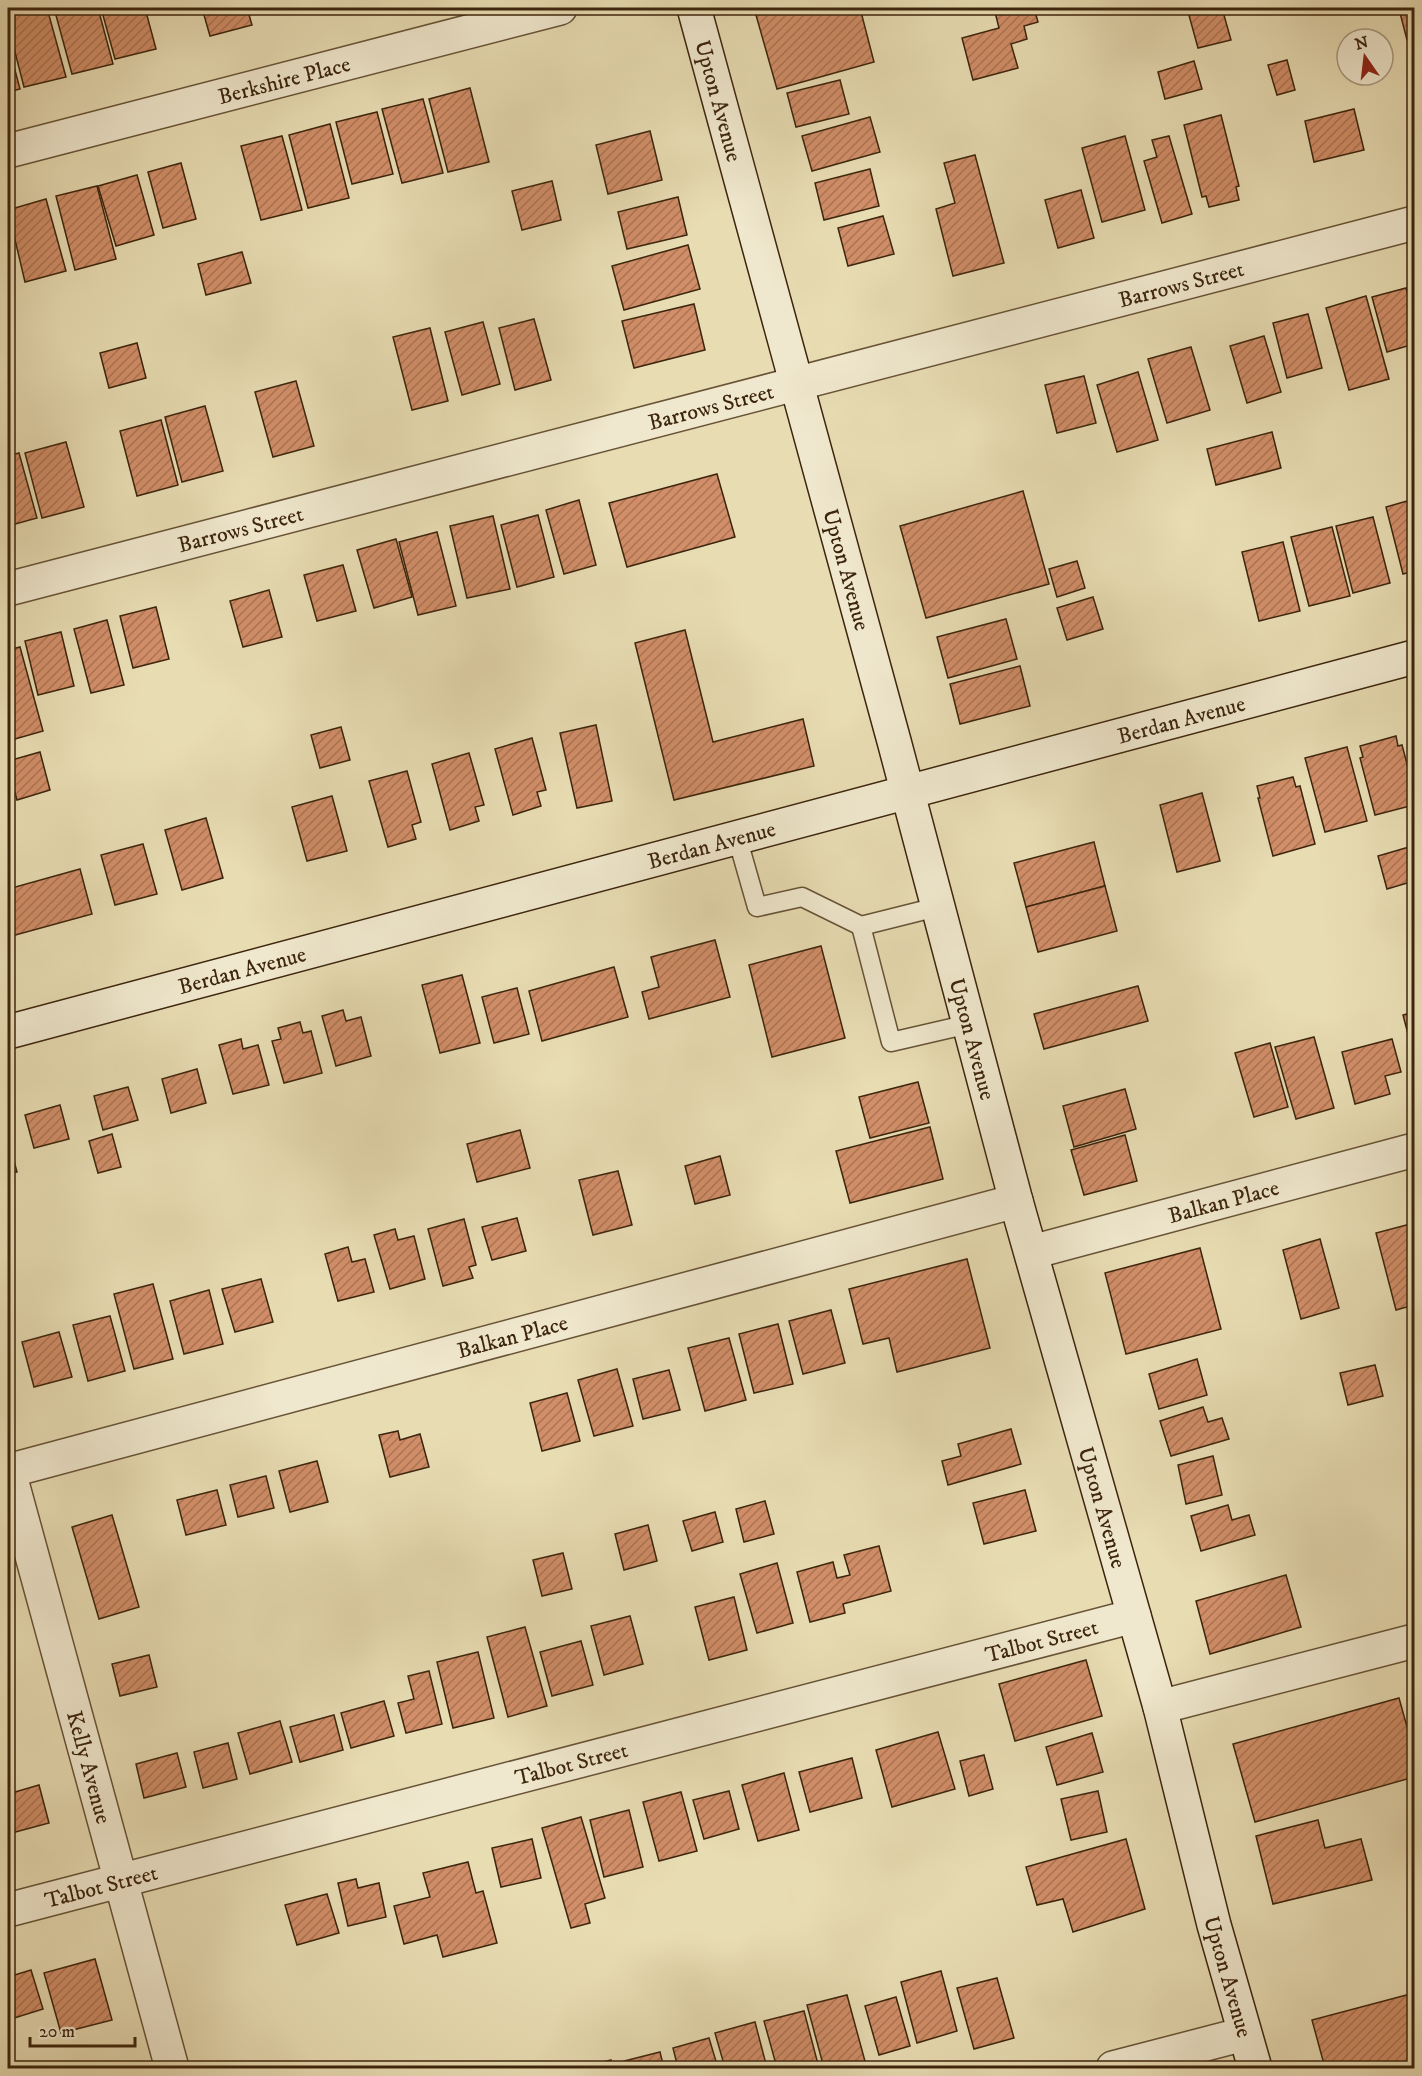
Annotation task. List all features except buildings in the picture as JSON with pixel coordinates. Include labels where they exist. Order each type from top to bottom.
[{"type":"street","name":"Berkshire Place","points":[[8,151],[560,8]]},
{"type":"street","name":"Upton Avenue","points":[[694,8],[1016,1201],[1160,1707],[1214,1925],[1255,2068]]},
{"type":"street","name":"Barrows Street","points":[[8,589],[1414,223]]},
{"type":"street","name":"Berdan Avenue","points":[[8,1032],[1414,657]]},
{"type":"street","name":"Balkan Place","points":[[1032,1252],[1414,1150]]},
{"type":"street","name":"Balkan Place","points":[[8,1470],[1016,1201]]},
{"type":"street","name":"Kelly Avenue","points":[[8,1470],[172,2068]]},
{"type":"street","name":"Talbot Street","points":[[8,1910],[1134,1616]]},
{"type":"street","points":[[1160,1707],[1414,1641]]},
{"type":"street","points":[[1113,2068],[1245,2034]]},
{"type":"lane","points":[[736,837],[757,907],[802,897],[861,926],[937,907]]},
{"type":"lane","points":[[861,926],[891,1041],[969,1024]]}]
